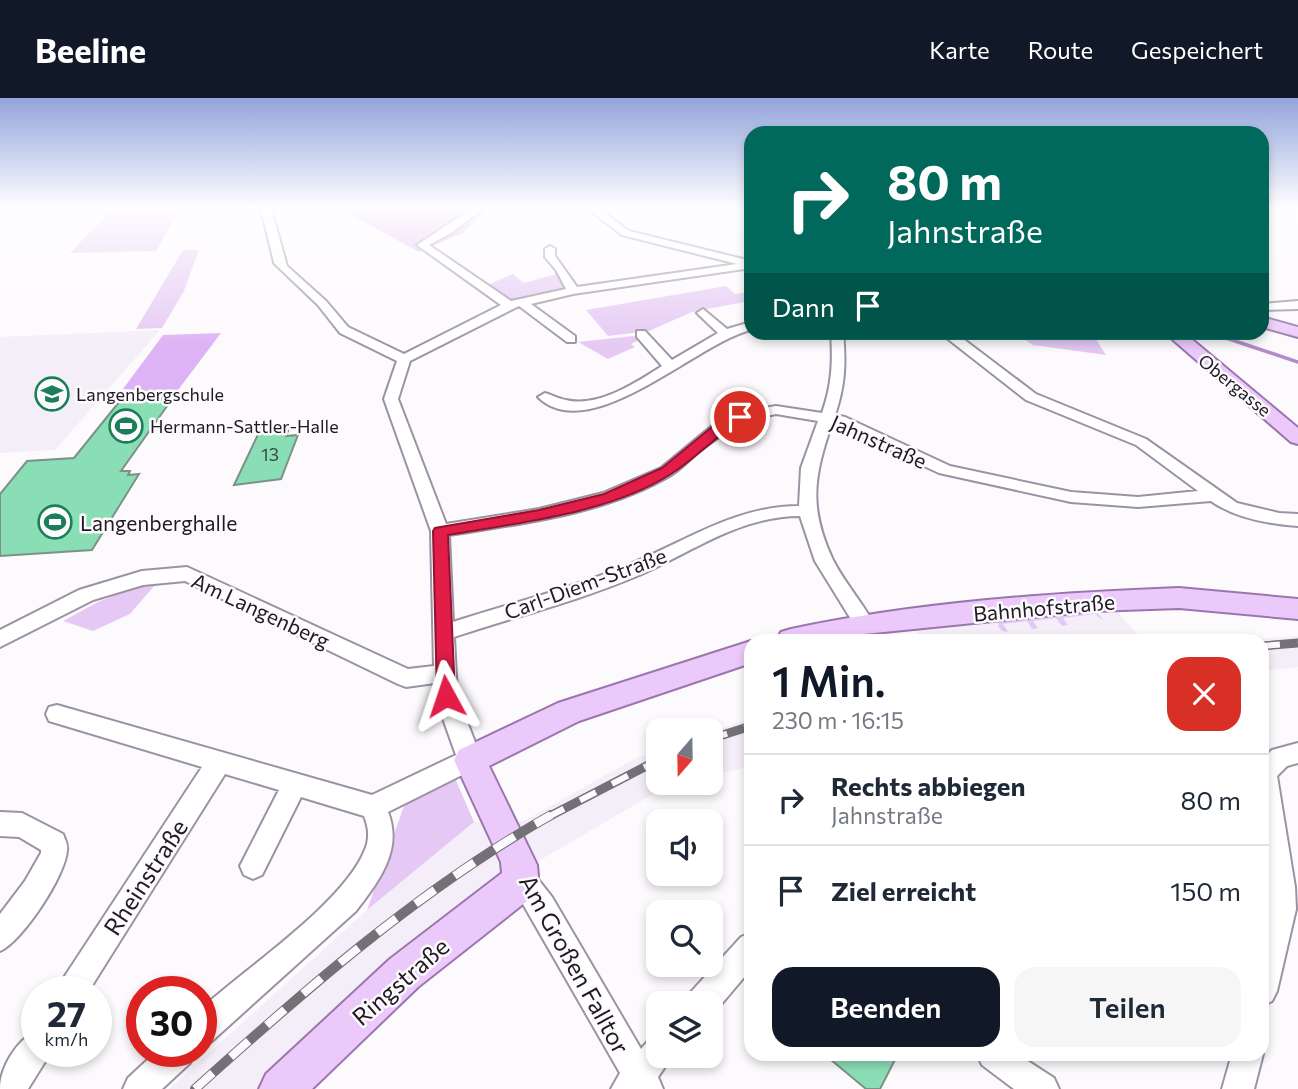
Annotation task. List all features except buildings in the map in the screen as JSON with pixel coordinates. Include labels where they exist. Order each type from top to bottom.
[{"type":"main road","points":[[1269,324],[1298,332]]},
{"type":"main road","name":"Obergasse","points":[[1179,340],[1221,371],[1298,438]]},
{"type":"main road","name":"Bahnhofstraße","points":[[818,634],[864,624],[1028,606],[1167,598],[1298,609]]},
{"type":"main road","points":[[470,760],[569,712],[744,654]]},
{"type":"main road","name":"Am Großen Falltor","points":[[470,760],[521,867],[521,878]]},
{"type":"main road","name":"Ringstraße","points":[[281,1089],[404,973],[514,888],[521,878]]},
{"type":"street","points":[[277,254],[283,268],[322,303],[344,330],[404,359]]},
{"type":"street","points":[[434,254],[571,339]]},
{"type":"street","points":[[550,254],[573,291]]},
{"type":"street","points":[[712,254],[744,262]]},
{"type":"street","points":[[57,714],[373,807],[470,760],[446,696],[443,674],[440,531],[391,399],[404,359],[515,303],[573,291],[744,265]]},
{"type":"street","points":[[1269,307],[1298,305]]},
{"type":"street","points":[[703,313],[725,333]]},
{"type":"street","points":[[545,397],[555,404],[574,407],[592,403],[671,367],[725,333],[744,328]]},
{"type":"street","points":[[641,334],[671,367]]},
{"type":"street","points":[[837,340],[837,390],[809,468],[807,511],[824,561],[864,624]]},
{"type":"street","points":[[956,340],[1031,397],[1141,442],[1231,507],[1298,520]]},
{"type":"street","name":"Jahnstraße","points":[[440,531],[539,515],[609,497],[667,471],[717,429],[750,414],[776,410],[826,416],[853,426],[934,466],[1071,497],[1138,502],[1216,495]]},
{"type":"street","name":"Carl-Diem-Straße","points":[[442,633],[629,572],[744,518],[779,511],[807,511]]},
{"type":"street","name":"Am Langenberg","points":[[0,639],[86,594],[142,578],[187,574],[406,678],[443,674]]},
{"type":"street","points":[[1269,767],[1280,757],[1298,753]]},
{"type":"street","name":"Rheinstraße","points":[[81,976],[219,762]]},
{"type":"street","points":[[253,866],[296,783]]},
{"type":"street","points":[[217,1015],[339,911],[355,893],[369,870],[380,840],[380,822],[373,807]]},
{"type":"street","points":[[1269,809],[1282,887],[1282,909],[1269,962]]},
{"type":"street","points":[[0,824],[30,828],[54,843],[56,850],[46,873],[0,937]]},
{"type":"street","name":"Am Großen Falltor","points":[[521,878],[542,907],[642,1077]]},
{"type":"street","points":[[712,991],[744,955]]},
{"type":"street","points":[[1002,1061],[1043,1089]]},
{"type":"street","points":[[1238,1089],[1245,1061]]},
{"type":"street","points":[[9,1089],[23,1067]]},
{"type":"street","points":[[139,1089],[162,1067]]},
{"type":"shaded area","points":[[180,254],[197,254],[184,291],[162,328],[136,329]]},
{"type":"shaded area","points":[[560,273],[564,288],[511,301],[485,286],[513,274],[524,283]]},
{"type":"shaded area","points":[[726,286],[735,294],[744,293],[744,302],[692,312],[649,331],[608,336],[586,310]]},
{"type":"shaded area","name":"Langenbergschule","points":[[160,330],[55,450],[0,453],[0,337]]},
{"type":"shaded area","points":[[221,333],[175,394],[123,389],[163,335]]},
{"type":"shaded area","points":[[633,336],[641,339],[631,344],[635,347],[608,359],[578,342]]},
{"type":"shaded area","points":[[1026,340],[1096,340],[1106,355],[1033,345]]},
{"type":"shaded area","points":[[147,583],[155,585],[130,614],[93,631],[63,621],[98,602]]},
{"type":"shaded area","points":[[1114,608],[1137,634],[918,634],[915,629]]},
{"type":"shaded area","points":[[1094,609],[1104,621],[1095,614],[1063,618],[1068,625],[1062,626],[1056,618],[1033,621],[1038,628],[1032,629],[1027,621],[1003,624],[1008,632],[1002,631],[998,626],[1001,619]]},
{"type":"shaded area","points":[[1298,636],[1298,667],[1269,670],[1269,638]]},
{"type":"shaded area","points":[[744,720],[744,768],[723,773],[723,728]]},
{"type":"shaded area","points":[[646,755],[646,795],[652,795],[506,880],[262,1089],[169,1089],[193,1067],[217,1067],[217,1046],[367,910],[474,822],[524,821]]},
{"type":"shaded area","points":[[455,778],[474,822],[367,910],[405,803]]},
{"type":"waterway","points":[[1232,340],[1298,362]]},
{"type":"railway","points":[[1269,645],[1298,643]]},
{"type":"railway","points":[[723,735],[744,728]]},
{"type":"railway","points":[[548,817],[646,766]]},
{"type":"railway","points":[[195,1089],[279,1014],[410,908],[456,875],[551,815]]},
{"type":"place","name":"Langenbergschule","points":[[52,394]]},
{"type":"place","name":"Hermann-Sattler-Halle","points":[[126,426]]},
{"type":"place","name":"Langenberghalle","points":[[55,522]]},
{"type":"route","points":[[446,696],[443,674],[440,531],[539,515],[609,497],[667,471],[717,429],[740,417]]}]
